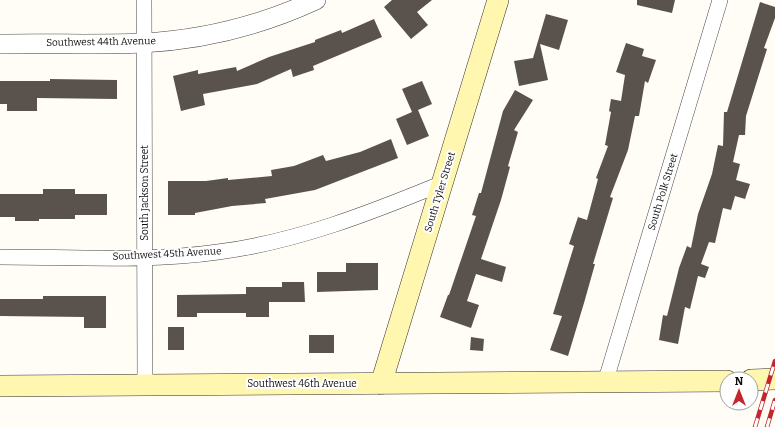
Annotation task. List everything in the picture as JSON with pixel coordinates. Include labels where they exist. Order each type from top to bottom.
[{"type":"main road","name":"South Tyler Street","points":[[381,384],[498,0]]},
{"type":"main road","points":[[759,380],[775,379]]},
{"type":"main road","name":"Southwest 46th Avenue","points":[[0,386],[719,381]]},
{"type":"street","name":"South Jackson Street","points":[[144,0],[145,386]]},
{"type":"street","name":"Southwest 44th Avenue","points":[[0,44],[144,43],[194,37],[255,24],[316,0]]},
{"type":"street","name":"South Polk Street","points":[[605,383],[720,0]]},
{"type":"street","name":"Southwest 45th Avenue","points":[[0,257],[145,257],[218,252],[293,238],[376,211],[443,183]]},
{"type":"building","points":[[392,0],[432,0],[417,12],[428,25],[411,39],[384,7]]},
{"type":"building","points":[[637,0],[675,0],[672,13],[637,5]]},
{"type":"building","points":[[760,2],[775,7],[775,18],[764,48],[767,49],[746,116],[745,135],[739,135],[733,162],[740,164],[736,180],[750,184],[745,199],[735,196],[731,210],[723,208],[715,243],[709,242],[701,264],[709,267],[705,278],[698,276],[690,309],[685,307],[678,344],[659,340],[663,315],[667,316],[679,268],[687,246],[691,248],[698,214],[712,174],[718,145],[723,146],[724,112],[727,112]]},
{"type":"building","points":[[546,14],[568,20],[559,50],[540,44],[548,80],[519,86],[514,61],[533,58]]},
{"type":"building","points":[[374,19],[382,37],[313,66],[314,70],[293,77],[291,69],[257,84],[203,94],[205,105],[181,111],[173,76],[198,70],[198,74],[236,67],[237,71],[269,57],[315,42],[315,40],[341,30],[342,33]]},
{"type":"building","points":[[626,43],[644,49],[642,56],[656,60],[648,83],[645,81],[639,116],[635,116],[628,150],[610,197],[613,198],[568,356],[550,350],[562,316],[553,314],[574,246],[569,244],[578,217],[587,220],[598,179],[596,178],[608,146],[605,145],[611,112],[609,111],[611,99],[621,101],[625,75],[616,72]]},
{"type":"building","points":[[50,79],[117,80],[117,99],[37,98],[37,111],[7,111],[7,104],[0,104],[0,81],[50,81]]},
{"type":"building","points":[[422,81],[432,104],[418,110],[429,136],[407,145],[396,119],[412,112],[402,89]]},
{"type":"building","points":[[515,90],[533,100],[514,130],[518,132],[508,166],[510,167],[501,200],[481,259],[506,267],[502,282],[476,274],[467,301],[479,305],[471,328],[440,317],[476,216],[472,215],[479,193],[481,193],[503,111]]},
{"type":"building","points":[[391,139],[398,158],[315,190],[265,199],[266,203],[232,206],[195,213],[195,215],[168,215],[168,181],[206,181],[228,178],[228,180],[272,176],[271,170],[294,166],[323,155],[326,161],[360,152]]},
{"type":"building","points":[[43,189],[75,189],[75,194],[107,194],[107,215],[75,215],[75,219],[39,219],[39,221],[15,221],[15,217],[0,217],[0,194],[43,194]]},
{"type":"building","points":[[346,263],[378,263],[378,290],[317,292],[317,272],[346,272]]},
{"type":"building","points":[[282,282],[304,282],[305,302],[269,302],[269,317],[246,317],[246,313],[197,313],[197,317],[177,317],[177,295],[246,294],[246,287],[282,287]]},
{"type":"building","points":[[43,296],[106,296],[106,328],[84,328],[84,317],[0,316],[0,299],[43,299]]},
{"type":"building","points":[[168,327],[184,327],[184,350],[168,350]]},
{"type":"building","points":[[309,335],[334,335],[334,353],[309,353]]},
{"type":"building","points":[[471,337],[484,339],[483,351],[470,350]]},
{"type":"railway","points":[[755,427],[775,361]]},
{"type":"railway","points":[[767,427],[775,400]]}]
